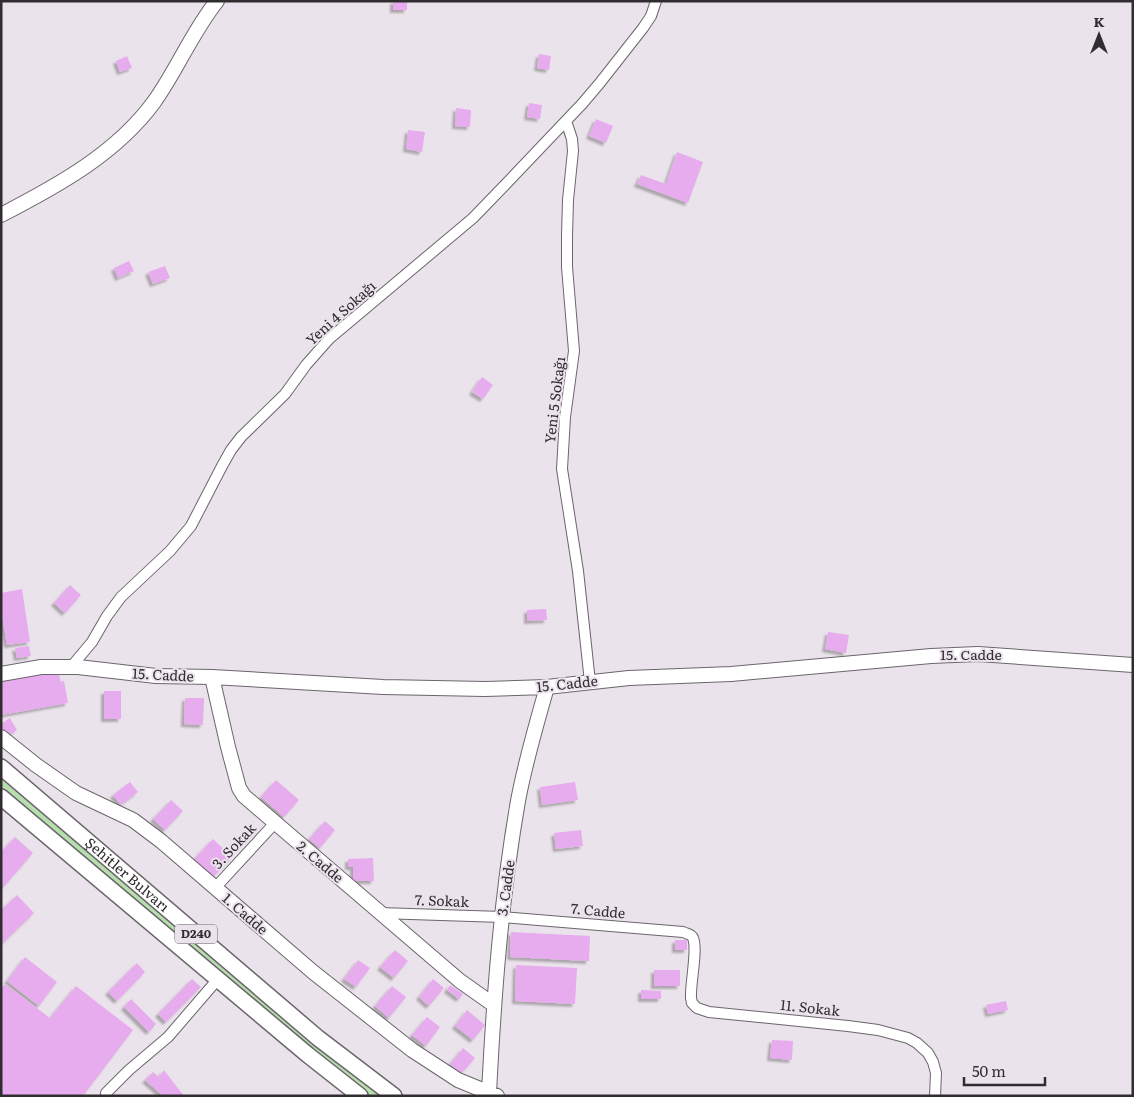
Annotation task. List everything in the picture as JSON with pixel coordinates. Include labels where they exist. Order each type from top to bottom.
[{"type":"main road","name":"Şehitler Bulvarı","points":[[1,767],[318,1038],[394,1096]]},
{"type":"main road","name":"Şehitler Bulvarı","points":[[1,797],[360,1096]]},
{"type":"street","points":[[1,214],[44,192],[80,170],[126,133],[154,100],[217,1]]},
{"type":"street","name":"Yeni 4 Sokağı","points":[[71,667],[92,642],[121,597],[170,551],[191,526],[231,450],[255,422],[285,394],[316,352],[353,318],[473,218],[598,84],[643,28],[651,16],[656,1]]},
{"type":"street","name":"Yeni 5 Sokağı","points":[[566,120],[572,139],[573,151],[566,236],[574,351],[565,417],[562,469],[582,596],[590,682]]},
{"type":"street","name":"15. Cadde","points":[[1,674],[41,667],[71,667],[156,676],[212,677],[411,688],[547,687],[663,676],[731,674],[931,656],[978,654],[1133,665]]},
{"type":"street","name":"2. Cadde","points":[[212,677],[228,748],[239,788],[244,796],[274,824],[460,981],[494,1005]]},
{"type":"street","name":"3. Cadde","points":[[493,1094],[494,1005],[502,917],[518,802],[526,764],[547,687]]},
{"type":"street","name":"1. Cadde","points":[[1,737],[76,793],[120,813],[146,829],[313,972],[412,1050],[446,1074],[493,1094]]},
{"type":"street","name":"3. Sokak","points":[[215,888],[274,824]]},
{"type":"street","name":"7. Sokak","points":[[380,913],[502,917]]},
{"type":"street","name":"7. Cadde","points":[[502,917],[690,934],[694,938],[691,998],[692,1003],[697,1008]]},
{"type":"street","points":[[106,1093],[128,1070],[168,1037],[218,979]]},
{"type":"street","name":"11. Sokak","points":[[697,1008],[722,1014],[878,1030],[908,1038],[928,1053],[933,1062],[936,1074],[935,1096]]},
{"type":"green space","points":[[1,777],[382,1096],[370,1096],[351,1082],[1,788]]},
{"type":"building","points":[[393,1],[407,1],[407,10],[393,10]]},
{"type":"building","points":[[539,54],[551,56],[549,70],[537,68]]},
{"type":"building","points":[[127,56],[132,68],[120,72],[116,61]]},
{"type":"building","points":[[529,103],[542,105],[540,119],[527,117]]},
{"type":"building","points":[[456,108],[471,110],[470,127],[455,126]]},
{"type":"building","points":[[596,119],[613,126],[606,143],[589,136]]},
{"type":"building","points":[[408,130],[425,132],[422,152],[406,149]]},
{"type":"building","points":[[677,152],[703,162],[688,203],[637,184],[641,175],[666,184]]},
{"type":"building","points":[[129,261],[134,271],[118,278],[114,268]]},
{"type":"building","points":[[165,266],[170,278],[153,284],[148,272]]},
{"type":"building","points":[[482,377],[493,385],[483,399],[472,392]]},
{"type":"building","points":[[70,585],[81,595],[65,613],[54,603]]},
{"type":"building","points":[[22,589],[30,642],[7,645],[1,610],[1,593]]},
{"type":"building","points":[[546,609],[547,620],[527,621],[527,610]]},
{"type":"building","points":[[828,632],[849,635],[846,653],[825,649]]},
{"type":"building","points":[[29,646],[31,656],[17,658],[15,648]]},
{"type":"building","points":[[59,674],[61,682],[64,681],[68,703],[1,715],[1,681],[31,675]]},
{"type":"building","points":[[104,691],[121,691],[121,719],[104,719]]},
{"type":"building","points":[[185,698],[204,698],[203,725],[184,724]]},
{"type":"building","points":[[10,718],[17,730],[7,737],[1,728],[1,724]]},
{"type":"building","points":[[276,780],[299,800],[284,817],[261,797]]},
{"type":"building","points":[[130,782],[138,792],[121,805],[113,795]]},
{"type":"building","points":[[575,782],[578,800],[542,805],[540,787]]},
{"type":"building","points":[[171,800],[183,811],[165,830],[153,819]]},
{"type":"building","points":[[325,821],[335,830],[320,848],[309,839]]},
{"type":"building","points":[[581,830],[583,846],[556,849],[554,833]]},
{"type":"building","points":[[15,837],[33,853],[1,890],[1,852]]},
{"type":"building","points":[[213,839],[232,857],[213,877],[194,859]]},
{"type":"building","points":[[373,858],[374,881],[353,881],[353,867],[348,867],[348,859]]},
{"type":"building","points":[[17,895],[34,913],[1,945],[1,910]]},
{"type":"building","points":[[511,932],[590,936],[589,961],[510,957]]},
{"type":"building","points":[[675,940],[687,940],[687,950],[675,950]]},
{"type":"building","points":[[395,950],[408,961],[394,978],[380,967]]},
{"type":"building","points":[[25,957],[57,982],[39,1006],[7,981]]},
{"type":"building","points":[[358,960],[370,968],[356,987],[344,979]]},
{"type":"building","points":[[137,963],[145,972],[117,1001],[108,992]]},
{"type":"building","points":[[516,965],[577,968],[575,1004],[515,1001]]},
{"type":"building","points":[[654,970],[680,970],[680,986],[654,986]]},
{"type":"building","points":[[192,979],[201,987],[166,1022],[158,1014]]},
{"type":"building","points":[[433,979],[444,988],[429,1006],[419,997]]},
{"type":"building","points":[[5,984],[50,1018],[76,986],[133,1030],[83,1096],[1,1096],[1,989]]},
{"type":"building","points":[[450,985],[463,994],[459,999],[447,990]]},
{"type":"building","points":[[392,986],[406,997],[389,1018],[375,1006]]},
{"type":"building","points":[[641,990],[661,991],[661,999],[641,999]]},
{"type":"building","points":[[131,999],[156,1024],[149,1032],[124,1007]]},
{"type":"building","points":[[1006,1001],[1008,1010],[988,1014],[986,1005]]},
{"type":"building","points":[[467,1010],[485,1025],[473,1040],[455,1026]]},
{"type":"building","points":[[427,1017],[440,1027],[426,1046],[412,1035]]},
{"type":"building","points":[[772,1040],[793,1041],[792,1060],[770,1058]]},
{"type":"building","points":[[463,1048],[475,1058],[461,1074],[450,1064]]},
{"type":"building","points":[[164,1070],[184,1096],[159,1096],[161,1094],[145,1080],[153,1072],[159,1077]]}]
